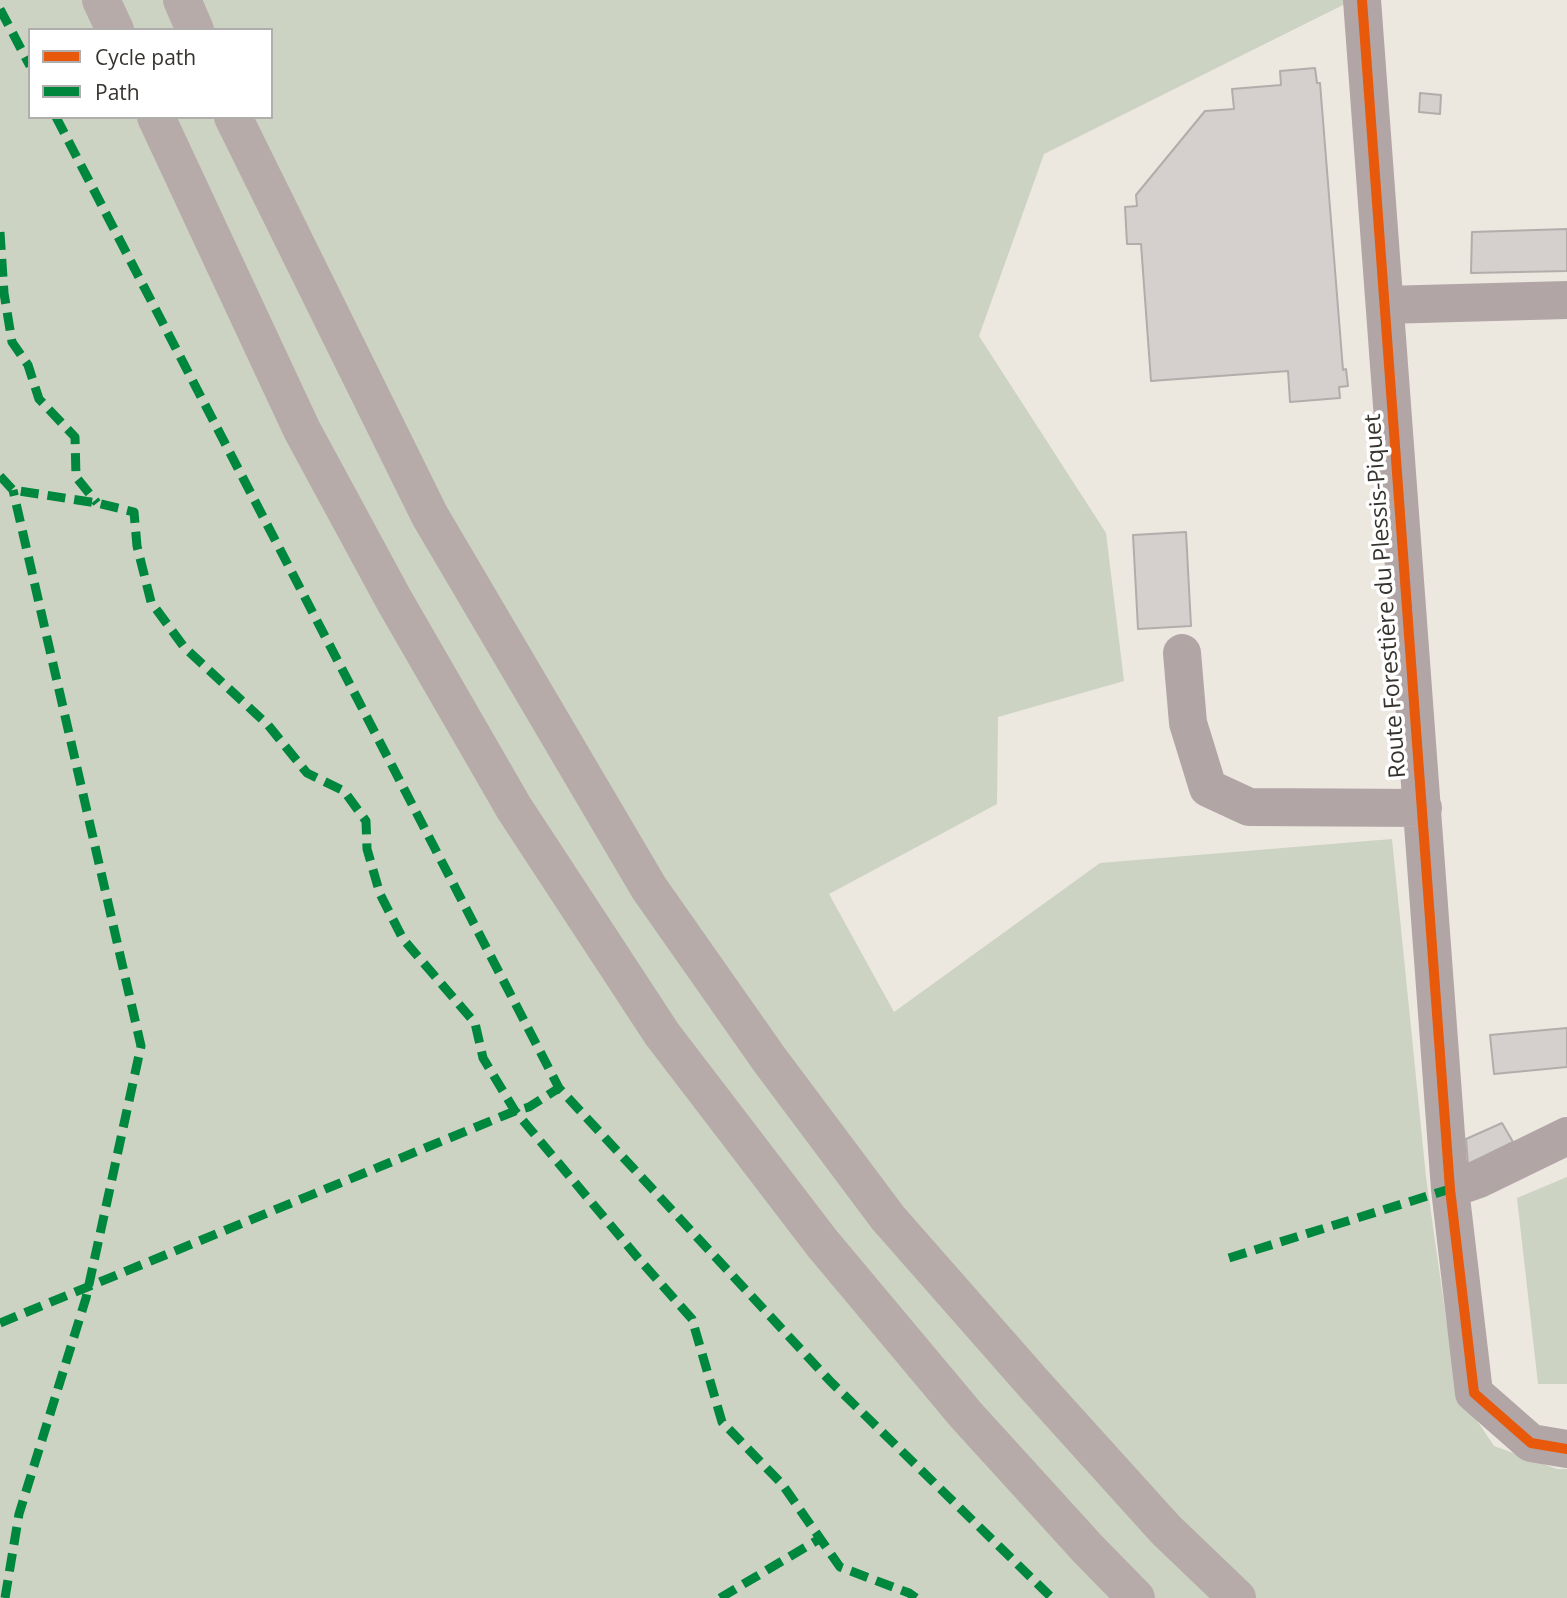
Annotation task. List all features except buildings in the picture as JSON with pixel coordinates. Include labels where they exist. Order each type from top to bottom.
[{"type":"highway","points":[[101,0],[114,28]]},
{"type":"highway","points":[[182,0],[194,28]]},
{"type":"highway","points":[[157,119],[302,430],[394,600],[514,808],[662,1034],[822,1243],[966,1415],[1136,1598]]},
{"type":"highway","points":[[234,119],[430,516],[649,888],[769,1059],[888,1218],[1157,1520],[1237,1598]]},
{"type":"street","name":"Route Forestière du Plessis-Piquet","points":[[1362,0],[1450,1189],[1474,1393],[1531,1443],[1567,1448]]},
{"type":"street","points":[[1385,305],[1567,300]]},
{"type":"street","points":[[1182,653],[1188,723],[1208,788],[1249,807],[1423,808]]},
{"type":"street","points":[[1450,1189],[1479,1179],[1567,1136]]},
{"type":"green space","points":[[0,0],[1349,0],[1044,154],[979,336],[1106,533],[1124,681],[998,717],[997,804],[829,894],[894,1012],[1100,863],[1392,839],[1426,1177],[1456,1389],[1494,1446],[1557,1469],[1567,1469],[1567,1598],[0,1598]]},
{"type":"green space","points":[[1567,1177],[1567,1384],[1538,1384],[1517,1198]]},
{"type":"marked path","points":[[0,9],[28,62]]},
{"type":"marked path","points":[[57,119],[559,1088],[831,1382],[1052,1598]]},
{"type":"marked path","points":[[0,232],[4,293],[12,342],[28,365],[39,399],[75,437],[76,477],[97,503]]},
{"type":"marked path","points":[[0,476],[13,490],[97,503],[134,512],[137,546],[151,602],[184,647],[268,725],[307,773],[344,791],[366,821],[367,849],[380,894],[403,939],[475,1023],[483,1058],[515,1111],[692,1319],[722,1422],[782,1484],[840,1567],[916,1598]]},
{"type":"marked path","points":[[5,1598],[19,1514],[86,1298],[141,1046],[13,490]]},
{"type":"marked path","points":[[0,1323],[529,1107],[559,1088]]},
{"type":"marked path","points":[[1229,1258],[1450,1189]]},
{"type":"marked path","points":[[720,1598],[821,1538]]},
{"type":"cycle path","points":[[1362,0],[1450,1189],[1474,1393],[1531,1443],[1567,1449]]}]
